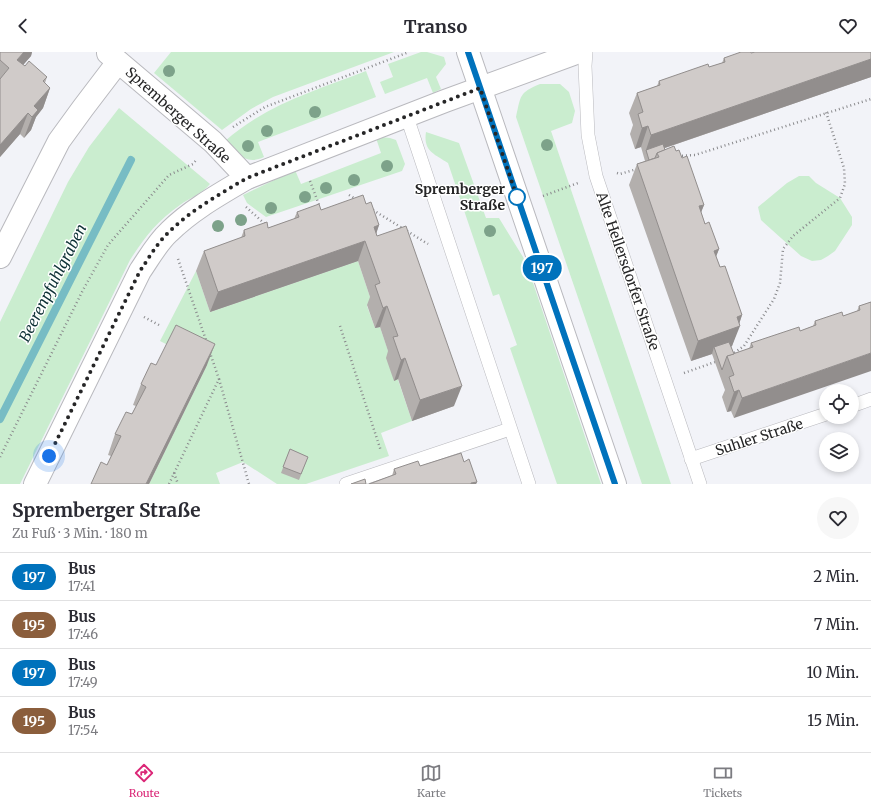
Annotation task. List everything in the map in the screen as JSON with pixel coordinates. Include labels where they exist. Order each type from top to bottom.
[{"type":"street","points":[[468,52],[615,484]]},
{"type":"street","points":[[35,484],[140,271],[168,232],[226,190],[247,178],[480,88],[579,52]]},
{"type":"street","name":"Spremberger Straße","points":[[0,256],[59,142],[83,108],[112,57],[212,142],[247,178]]},
{"type":"lane","name":"Alte Hellersdorfer Straße","points":[[586,52],[585,66],[588,135],[596,176],[700,484]]},
{"type":"lane","points":[[407,117],[529,484]]},
{"type":"lane","points":[[859,403],[871,399]]},
{"type":"lane","name":"Suhler Straße","points":[[691,459],[819,416]]},
{"type":"lane","points":[[346,484],[510,429]]},
{"type":"path","points":[[0,457],[83,290],[108,244],[169,175],[193,164],[212,142],[265,107],[409,52]]},
{"type":"path","points":[[671,157],[695,155],[826,112],[871,99]]},
{"type":"path","points":[[730,356],[744,346],[774,299],[780,283],[783,249],[793,236],[840,198],[845,184],[844,168],[826,112]]},
{"type":"path","points":[[310,181],[319,205]]},
{"type":"path","points":[[539,198],[580,182]]},
{"type":"path","points":[[349,195],[362,203]]},
{"type":"path","points":[[369,207],[429,245]]},
{"type":"path","points":[[168,232],[219,379],[249,484]]},
{"type":"path","points":[[340,326],[388,470]]},
{"type":"path","points":[[683,374],[715,362]]},
{"type":"path","points":[[169,484],[219,379]]},
{"type":"path","points":[[174,473],[178,484]]},
{"type":"green space","points":[[171,52],[394,52],[273,97],[251,109],[222,130],[154,73]]},
{"type":"green space","points":[[421,52],[427,52],[444,57],[446,64],[436,77],[441,89],[433,93],[427,78],[385,94],[380,82],[393,77],[388,64]]},
{"type":"green space","points":[[366,71],[376,97],[258,142],[264,157],[252,160],[242,157],[225,141],[241,128],[274,108],[310,92]]},
{"type":"green space","points":[[540,84],[560,84],[569,92],[575,111],[572,123],[551,131],[671,484],[642,484],[516,117],[520,99],[524,93]]},
{"type":"green space","points":[[119,108],[210,184],[203,191],[184,202],[164,217],[140,244],[130,260],[20,484],[0,484],[0,322],[68,182],[89,147]]},
{"type":"green space","points":[[426,132],[459,143],[486,218],[499,218],[523,257],[601,484],[557,484],[510,348],[517,345],[499,294],[493,296],[448,163],[428,148],[426,144]]},
{"type":"green space","points":[[381,137],[396,140],[405,164],[402,171],[266,217],[247,203],[243,195],[295,170],[301,184],[381,153],[376,138]]},
{"type":"green space","points":[[799,176],[809,176],[816,183],[840,198],[852,217],[852,225],[835,251],[821,260],[812,261],[801,256],[761,220],[758,207],[787,183]]},
{"type":"green space","points":[[358,261],[372,303],[367,306],[375,328],[380,327],[412,421],[381,433],[389,456],[306,484],[277,484],[243,462],[216,473],[220,484],[149,484],[207,365],[160,341],[196,271],[210,312]]},
{"type":"building","points":[[0,52],[24,52],[17,60],[25,66],[29,61],[47,77],[43,81],[50,88],[34,106],[38,110],[32,117],[28,113],[0,145],[0,79],[9,68],[0,60]]},
{"type":"building","points":[[741,52],[871,52],[871,59],[651,135],[648,126],[642,128],[638,114],[643,112],[637,93],[660,85],[659,81],[708,64],[709,67],[725,62],[724,58]]},
{"type":"building","points":[[663,144],[665,150],[657,153],[655,158],[649,160],[646,150]]},
{"type":"building","points":[[674,146],[676,151],[679,150],[682,158],[687,156],[704,205],[699,206],[705,224],[709,222],[719,249],[714,251],[720,267],[725,266],[742,315],[737,317],[740,326],[698,341],[637,164],[659,157],[657,153]]},
{"type":"building","points":[[363,195],[366,204],[371,202],[379,225],[374,227],[377,236],[406,226],[462,386],[420,400],[405,358],[401,360],[393,337],[398,336],[387,306],[383,308],[375,285],[380,283],[365,241],[218,292],[204,251],[245,236],[244,230],[267,222],[268,228],[299,217],[297,212],[319,204],[321,210]]},
{"type":"building","points":[[871,302],[871,353],[742,398],[739,390],[734,392],[729,377],[734,375],[727,356],[753,347],[751,343],[799,327],[800,331],[816,325],[815,321],[842,312],[843,316],[860,310],[859,306]]},
{"type":"building","points":[[176,325],[215,344],[146,484],[91,484],[101,462],[107,465],[121,436],[115,434],[126,412],[132,414],[146,387],[141,384],[151,363],[156,365]]},
{"type":"building","points":[[729,342],[734,354],[727,356],[722,370],[714,347]]},
{"type":"building","points":[[290,449],[308,457],[301,474],[283,467]]},
{"type":"building","points":[[461,453],[464,462],[469,459],[477,482],[471,484],[369,484],[396,474],[394,469],[418,461],[420,466]]},
{"type":"building","points":[[365,479],[366,484],[351,484]]},
{"type":"waterway","name":"Beerenpfuhlgraben","points":[[0,419],[131,160]]},
{"type":"bus line","name":"197","points":[[468,52],[615,484]]},
{"type":"place","name":"Spremberger Straße","points":[[517,197]]},
{"type":"route","points":[[49,456],[140,271],[158,245],[168,232],[188,216],[226,190],[247,178],[480,88],[517,197]]}]
